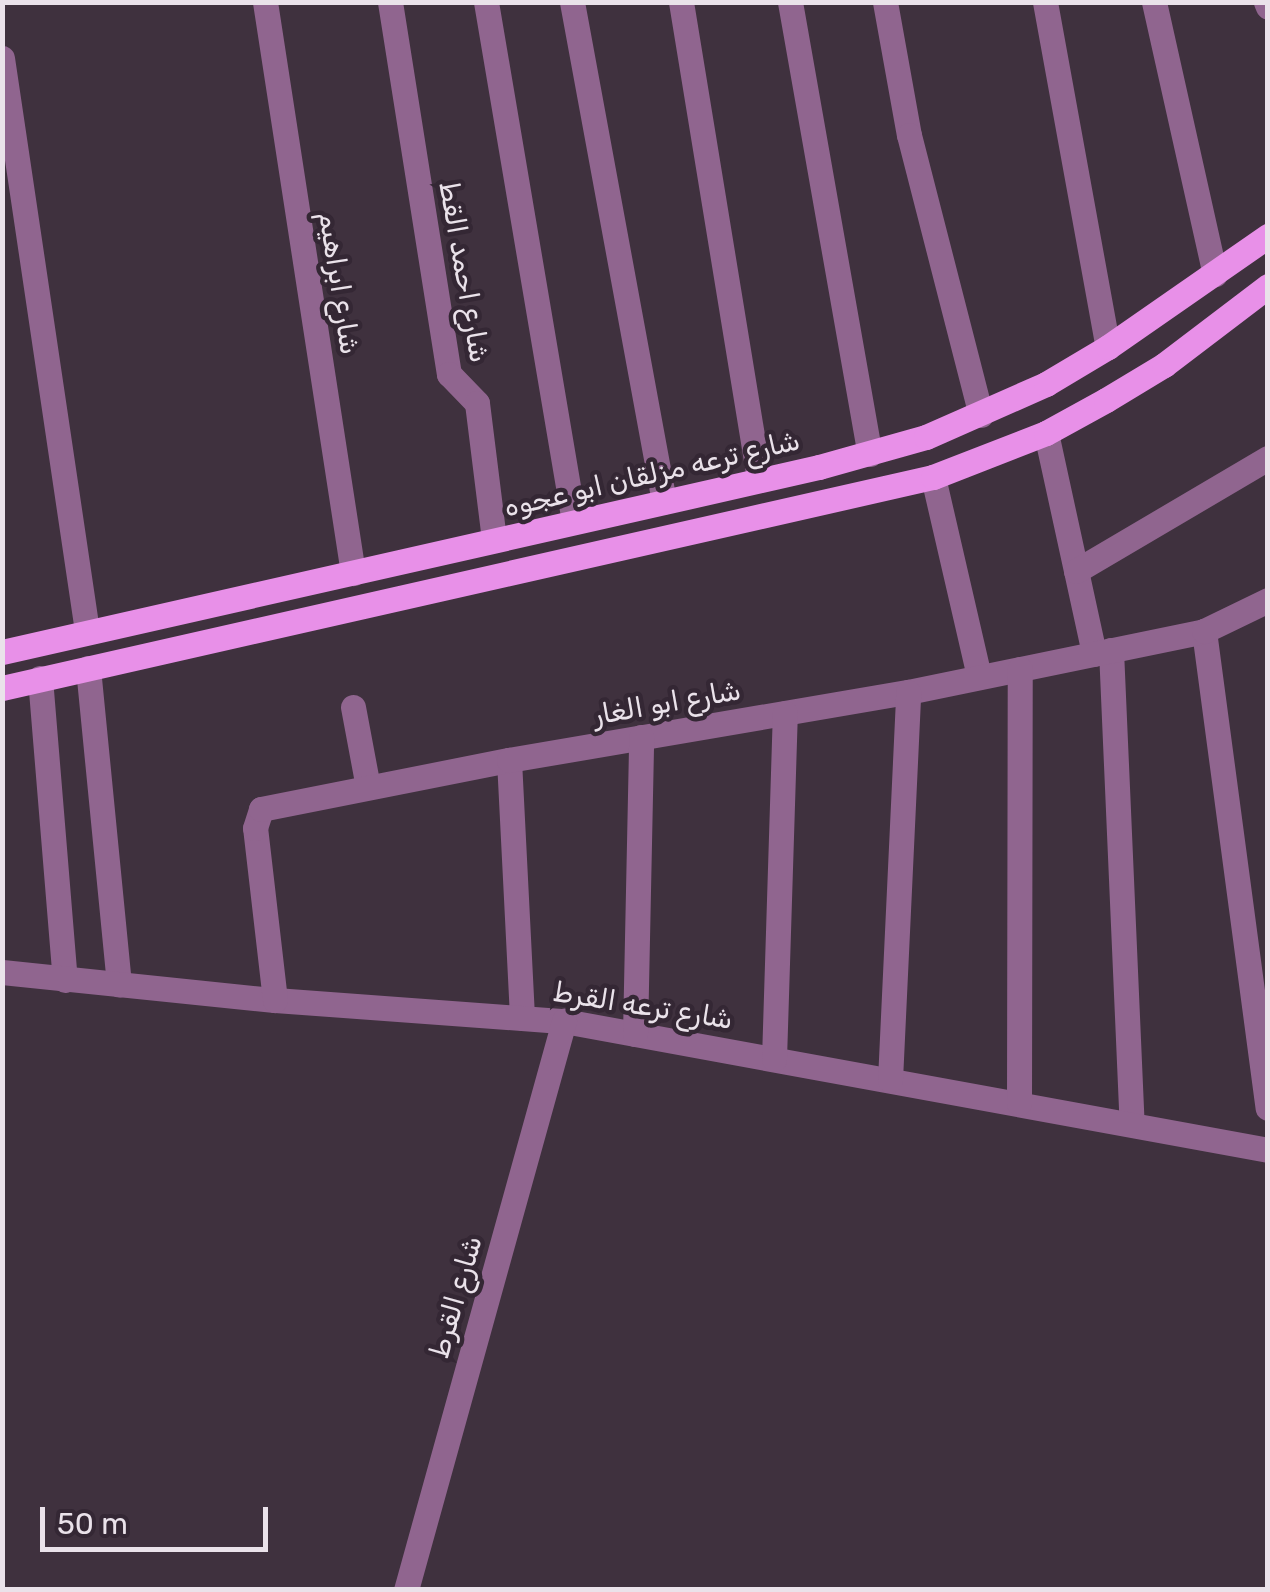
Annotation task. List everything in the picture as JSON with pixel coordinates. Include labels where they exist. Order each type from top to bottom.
[{"type":"main road","name":"شارع ترعه مزلقان ابو عجوه","points":[[2,652],[870,454],[981,415],[1108,347],[1268,236]]},
{"type":"main road","points":[[2,688],[932,477],[1046,433],[1164,365],[1268,286]]},
{"type":"street","name":"شارع ابراهيم","points":[[265,2],[353,573]]},
{"type":"street","name":"شارع احمد القط","points":[[390,2],[449,374],[478,403],[494,540]]},
{"type":"street","points":[[486,2],[574,522]]},
{"type":"street","points":[[572,2],[664,502]]},
{"type":"street","points":[[681,2],[759,480]]},
{"type":"street","points":[[790,2],[870,454]]},
{"type":"street","points":[[885,2],[909,135],[981,415]]},
{"type":"street","points":[[1045,2],[1108,347]]},
{"type":"street","points":[[1154,2],[1215,274]]},
{"type":"street","points":[[2,58],[88,631]]},
{"type":"street","points":[[1046,433],[1076,572],[1102,652],[1132,1124]]},
{"type":"street","points":[[1076,572],[1268,458]]},
{"type":"street","points":[[932,477],[979,677]]},
{"type":"street","name":"شارع ابو الغار","points":[[276,1000],[255,818],[271,806],[509,760],[908,692],[1204,631],[1268,600]]},
{"type":"street","points":[[1204,631],[1267,1094]]},
{"type":"street","points":[[88,668],[119,984]]},
{"type":"street","points":[[1019,1103],[1020,669]]},
{"type":"street","points":[[40,678],[65,980]]},
{"type":"street","points":[[890,1080],[908,692]]},
{"type":"street","points":[[353,707],[368,787]]},
{"type":"street","points":[[774,1059],[785,713]]},
{"type":"street","points":[[634,1034],[641,737]]},
{"type":"street","points":[[509,760],[522,1018]]},
{"type":"street","name":"شارع ترعه القرط","points":[[2,972],[276,1000],[564,1021],[1268,1150]]},
{"type":"street","name":"شارع القرط","points":[[406,1590],[564,1021]]}]
